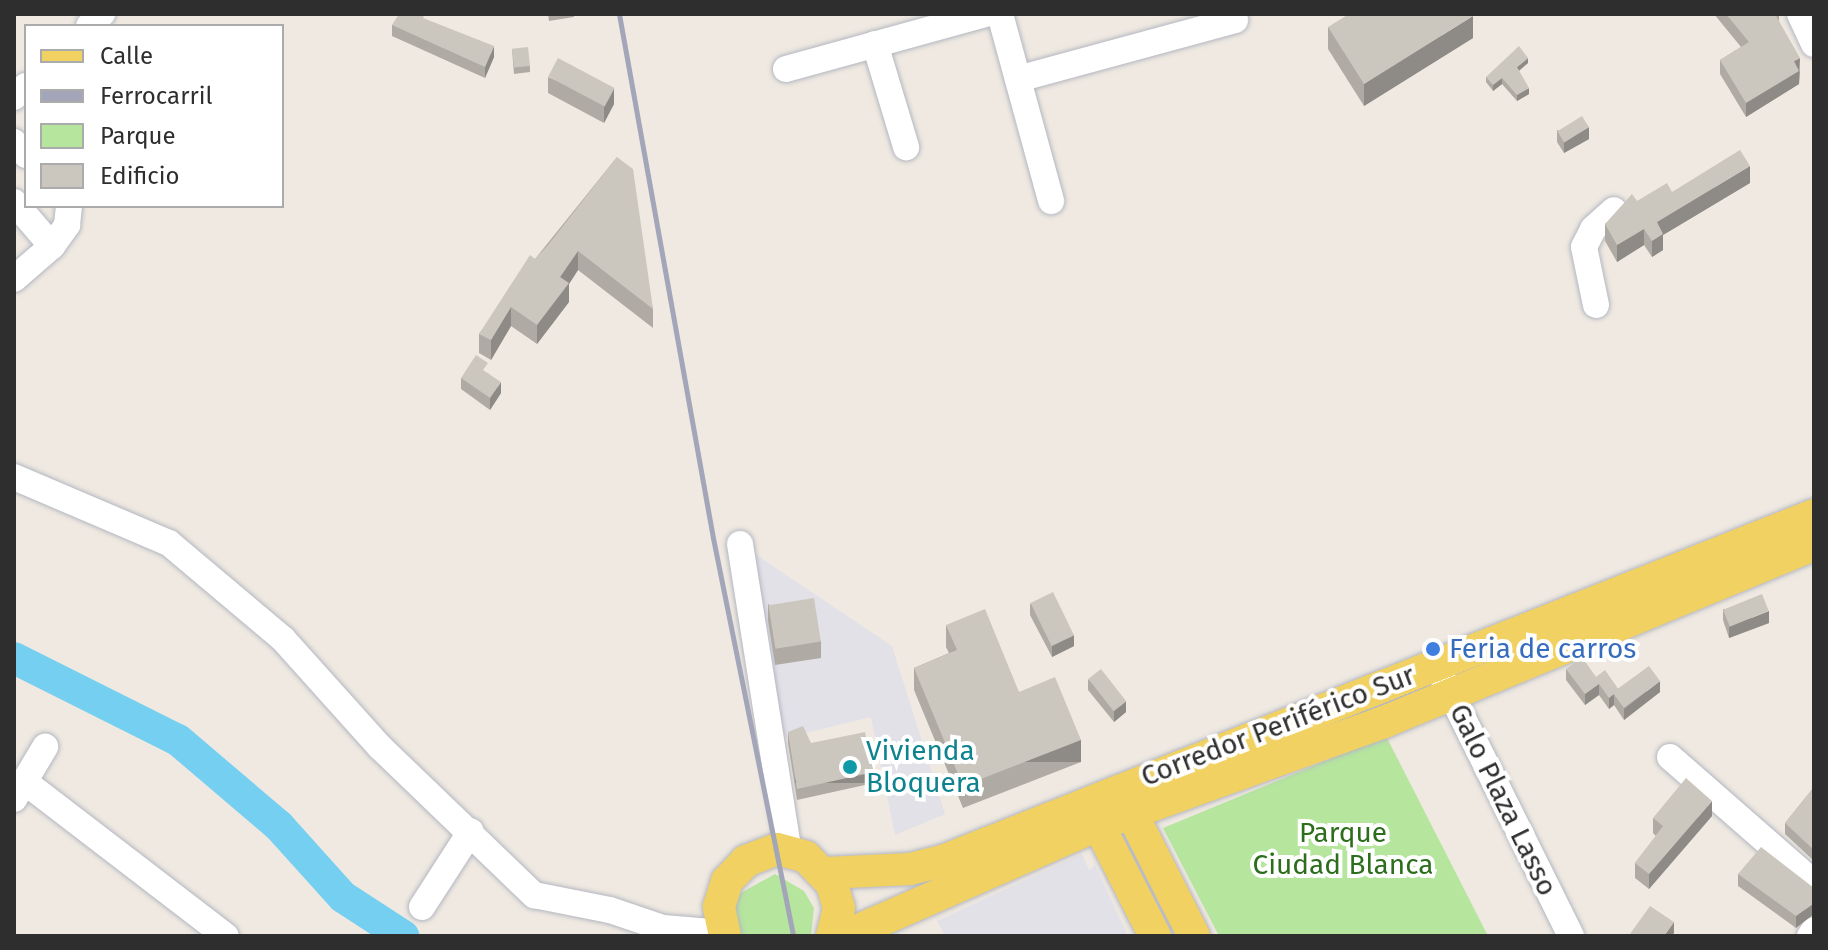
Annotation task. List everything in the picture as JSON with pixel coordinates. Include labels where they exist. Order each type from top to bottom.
[{"type":"main road","name":"Corredor Periférico Sur","points":[[1443,678],[1814,515]]},
{"type":"main road","name":"Corredor Periférico Sur","points":[[845,936],[1093,814],[1443,678],[1814,545]]},
{"type":"main road","points":[[1126,801],[1194,936]]},
{"type":"main road","name":"Corredor Periférico Sur","points":[[826,873],[910,869],[1093,814]]},
{"type":"main road","points":[[1093,814],[1155,936]]},
{"type":"main road","points":[[724,935],[722,893],[736,870],[758,855],[777,849],[789,852],[826,873],[839,908],[832,936]]},
{"type":"street","points":[[786,69],[986,14]]},
{"type":"street","points":[[1000,14],[1051,201]]},
{"type":"street","points":[[1800,14],[1814,44]]},
{"type":"street","points":[[1018,79],[1235,20]]},
{"type":"street","points":[[875,44],[906,147]]},
{"type":"street","points":[[14,202],[52,246]]},
{"type":"street","points":[[14,279],[52,246],[67,225],[69,208]]},
{"type":"street","points":[[1596,305],[1584,247],[1593,229],[1614,210]]},
{"type":"street","points":[[14,477],[169,543],[283,639],[380,747],[471,831],[534,895],[610,910],[663,928],[724,935]]},
{"type":"street","points":[[740,544],[789,852]]},
{"type":"street","name":"Galo Plaza Lasso","points":[[1443,678],[1571,936]]},
{"type":"street","points":[[45,747],[19,790],[226,936]]},
{"type":"street","points":[[1670,757],[1814,883]]},
{"type":"street","points":[[422,907],[471,831]]},
{"type":"street","points":[[1810,936],[1814,930]]},
{"type":"shaded area","points":[[740,544],[892,646],[945,814],[895,835],[871,717],[785,738]]},
{"type":"shaded area","points":[[1082,854],[1089,870],[1095,865],[1128,936],[945,936],[937,921]]},
{"type":"green space","name":"Parque Ciudad Blanca","points":[[1386,736],[1488,936],[1219,936],[1163,828]]},
{"type":"green space","points":[[775,874],[804,891],[814,908],[811,936],[737,936],[732,909],[739,894]]},
{"type":"building","points":[[399,14],[425,14],[423,18],[494,46],[485,67],[392,25]]},
{"type":"building","points":[[1349,14],[1473,16],[1364,84],[1328,27]]},
{"type":"building","points":[[1726,14],[1775,14],[1800,58],[1794,61],[1799,71],[1746,103],[1720,60],[1749,42]]},
{"type":"building","points":[[1519,46],[1528,58],[1517,67],[1529,88],[1517,95],[1502,78],[1493,85],[1486,77]]},
{"type":"building","points":[[528,47],[530,66],[514,68],[512,49]]},
{"type":"building","points":[[558,58],[615,88],[605,107],[548,77]]},
{"type":"building","points":[[1582,116],[1589,127],[1564,142],[1557,131]]},
{"type":"building","points":[[1740,150],[1750,166],[1657,222],[1663,234],[1652,241],[1644,229],[1617,245],[1605,224],[1632,194],[1637,201],[1667,183],[1672,192]]},
{"type":"building","points":[[617,157],[633,169],[653,309],[578,251],[560,277],[569,283],[537,325],[511,307],[491,340],[479,334],[530,255],[535,259],[548,245]]},
{"type":"building","points":[[476,355],[488,363],[483,370],[501,382],[490,398],[461,378]]},
{"type":"building","points":[[1053,592],[1074,635],[1052,646],[1031,603]]},
{"type":"building","points":[[1762,594],[1769,611],[1730,626],[1723,610]]},
{"type":"building","points":[[814,598],[821,641],[775,649],[769,605]]},
{"type":"building","points":[[985,609],[1019,692],[1055,677],[1081,740],[963,786],[914,668],[957,650],[946,625]]},
{"type":"building","points":[[1582,657],[1596,677],[1605,670],[1619,690],[1609,698],[1599,684],[1585,694],[1566,669]]},
{"type":"building","points":[[1649,666],[1660,681],[1624,708],[1613,692]]},
{"type":"building","points":[[1101,669],[1126,701],[1114,711],[1088,679]]},
{"type":"building","points":[[803,726],[811,743],[865,732],[874,772],[797,789],[788,732]]},
{"type":"building","points":[[1686,778],[1712,801],[1649,874],[1635,863],[1663,826],[1653,818]]},
{"type":"building","points":[[1814,787],[1814,850],[1785,823]]},
{"type":"building","points":[[1761,847],[1814,888],[1814,903],[1796,916],[1738,874]]},
{"type":"building","points":[[1650,906],[1674,922],[1664,936],[1633,936],[1630,934]]},
{"type":"waterway","points":[[14,658],[178,740],[279,826],[343,897],[403,936]]},
{"type":"railway","points":[[619,14],[713,538],[793,936]]},
{"type":"place","name":"Feria de carros","points":[[1433,649]]},
{"type":"place","name":"Vivienda Bloquera","points":[[850,767]]}]
